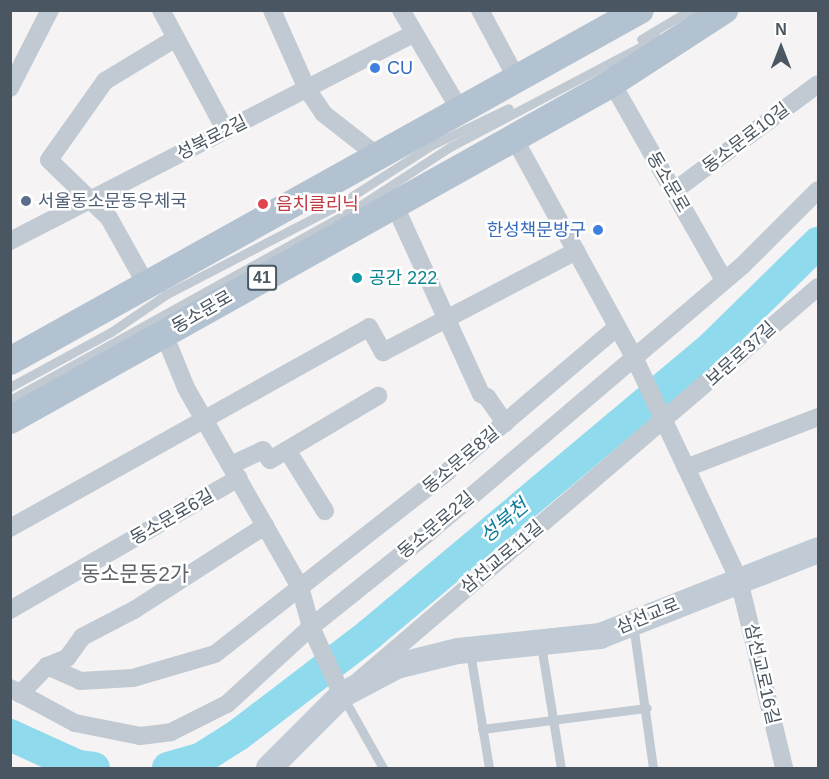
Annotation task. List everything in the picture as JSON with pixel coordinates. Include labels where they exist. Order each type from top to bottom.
[{"type":"main road","points":[[10,361],[518,81],[640,10]]},
{"type":"main road","name":"동소문로","points":[[10,420],[612,83],[724,10]]},
{"type":"street","points":[[10,88],[50,10]]},
{"type":"street","points":[[161,10],[226,131]]},
{"type":"street","points":[[272,10],[307,89],[324,114],[379,158]]},
{"type":"street","points":[[401,10],[413,34],[461,112]]},
{"type":"street","points":[[480,10],[518,81]]},
{"type":"street","name":"성북로2길","points":[[10,242],[413,34]]},
{"type":"street","points":[[147,286],[109,218],[93,199],[49,160],[105,81],[176,38]]},
{"type":"street","name":"동소문로","points":[[612,83],[724,280]]},
{"type":"street","name":"동소문로10길","points":[[674,191],[819,84]]},
{"type":"street","points":[[514,138],[634,359],[739,580]]},
{"type":"street","name":"동소문로2길","points":[[15,691],[95,730],[140,736],[171,732],[228,704],[634,359],[724,280],[819,190]]},
{"type":"street","points":[[394,204],[444,320],[481,394],[487,397],[506,423]]},
{"type":"street","points":[[10,528],[203,417],[369,327],[382,352],[576,251]]},
{"type":"street","name":"보문로37길","points":[[663,419],[819,287]]},
{"type":"street","points":[[784,316],[819,303]]},
{"type":"street","name":"동소문로8길","points":[[300,587],[506,423],[617,327]]},
{"type":"street","points":[[164,334],[186,388],[300,587],[313,632],[340,690]]},
{"type":"street","name":"동소문로6길","points":[[10,610],[235,472],[263,450],[270,460],[378,396]]},
{"type":"street","points":[[686,468],[819,417]]},
{"type":"street","name":"삼선교로11길","points":[[340,690],[422,624],[663,419]]},
{"type":"street","points":[[287,450],[325,511]]},
{"type":"street","points":[[15,691],[47,666],[67,658],[82,637],[134,610],[266,526]]},
{"type":"street","name":"삼선교로","points":[[269,768],[340,690],[397,666],[470,650],[600,636],[633,621],[819,550]]},
{"type":"street","name":"삼선교로16길","points":[[739,580],[784,768]]},
{"type":"street","points":[[47,666],[80,681],[133,678],[214,654],[300,587]]},
{"type":"lane","points":[[10,387],[111,332],[167,294],[335,207],[432,145],[690,10]]},
{"type":"lane","points":[[10,400],[352,210],[450,147],[705,10]]},
{"type":"lane","points":[[633,621],[647,708],[653,768]]},
{"type":"lane","points":[[541,642],[561,768]]},
{"type":"lane","points":[[470,650],[489,768]]},
{"type":"lane","points":[[340,690],[383,768]]},
{"type":"lane","points":[[482,729],[647,708]]},
{"type":"waterway","name":"성북천","points":[[168,768],[200,759],[238,735],[370,634],[711,348],[818,243]]},
{"type":"waterway","name":"성북천","points":[[10,735],[78,766],[94,768]]},
{"type":"place","name":"CU","points":[[375,68]]},
{"type":"place","name":"서울동소문동우체국","points":[[26,201]]},
{"type":"place","name":"음치클리닉","points":[[263,204]]},
{"type":"place","name":"한성책문방구","points":[[598,230]]},
{"type":"place","name":"공간 222","points":[[357,278]]},
{"type":"district","name":"동소문동2가","points":[[135,574]]}]
